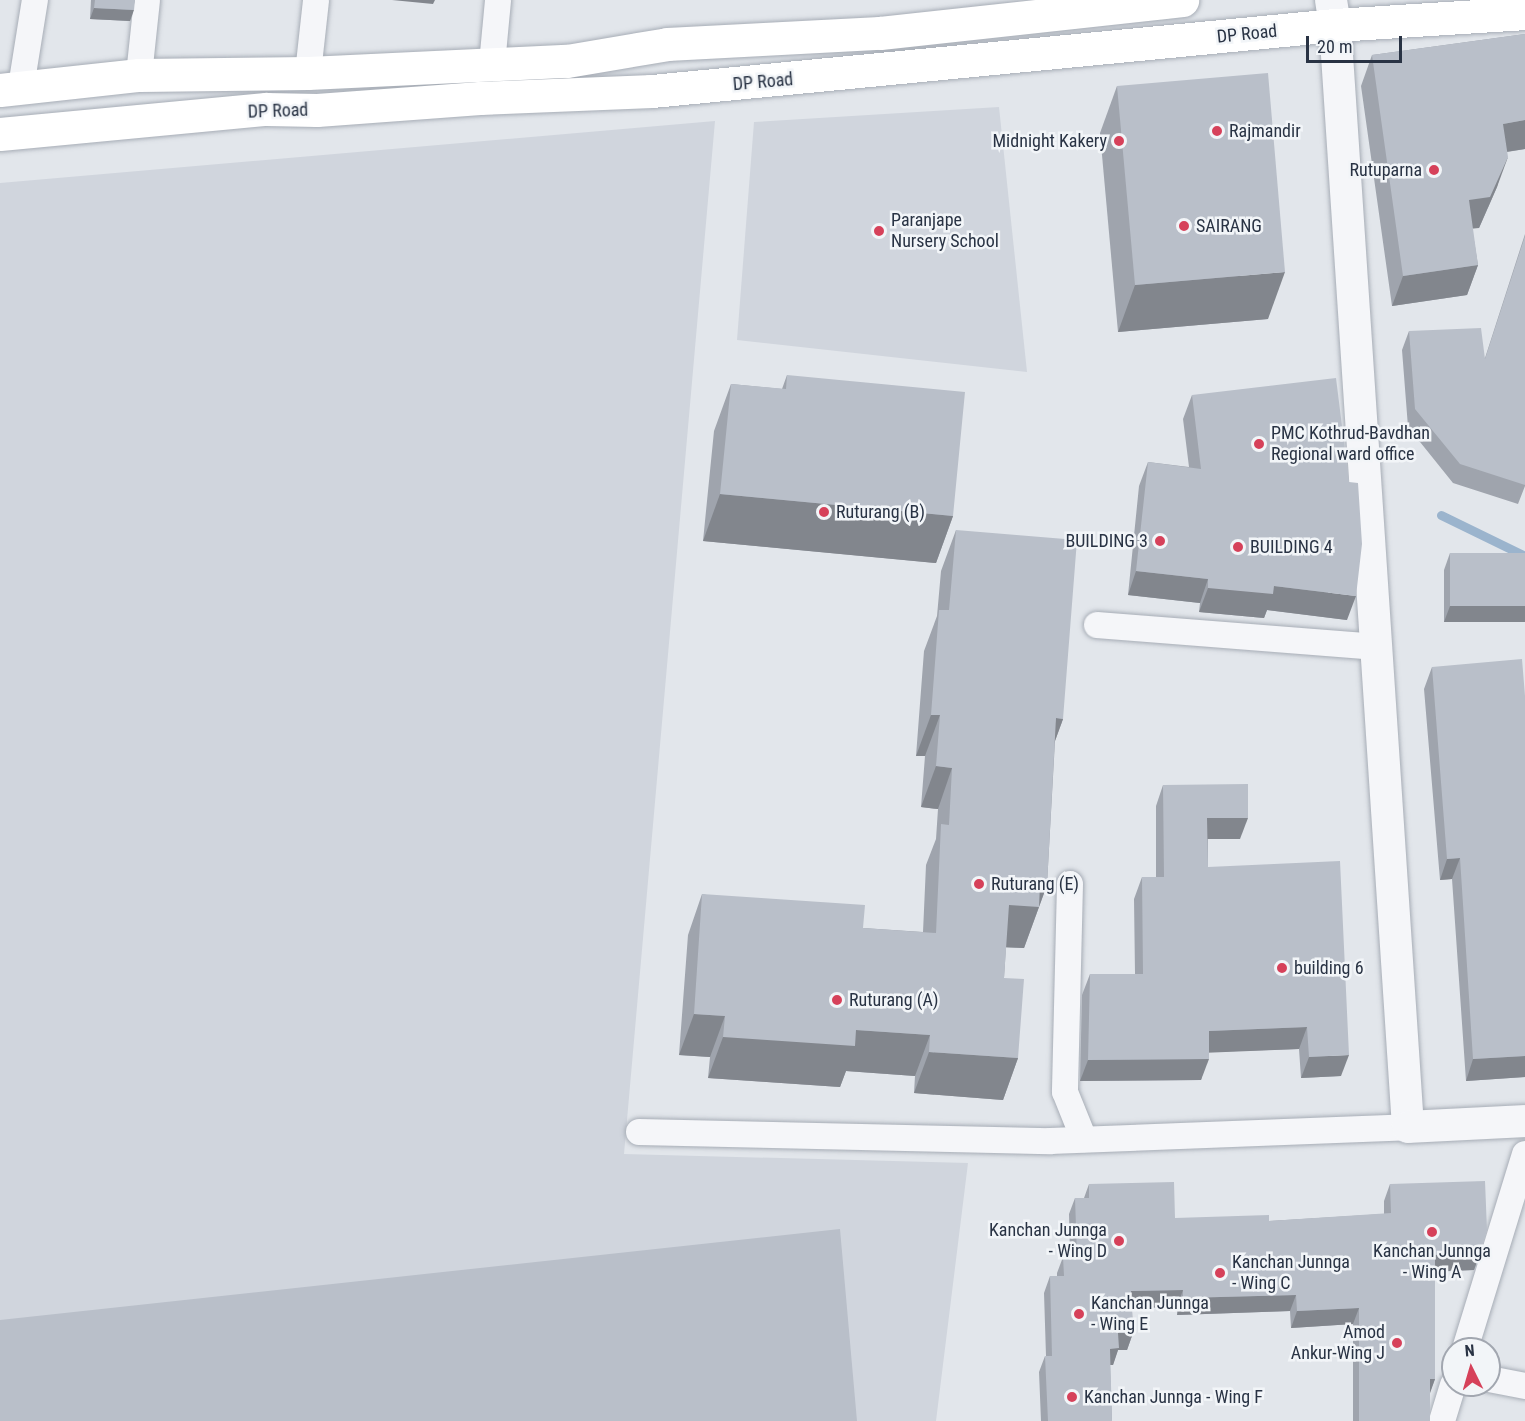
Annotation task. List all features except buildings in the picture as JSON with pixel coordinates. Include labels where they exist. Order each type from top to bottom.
[{"type":"main road","name":"DP Road","points":[[10,88],[140,75],[308,73],[567,61],[667,44],[880,33],[1182,0]]},
{"type":"main road","name":"DP Road","points":[[0,134],[267,109],[317,110],[652,91],[1333,13],[1525,13]]},
{"type":"street","points":[[10,88],[35,0]]},
{"type":"street","points":[[140,75],[147,0]]},
{"type":"street","points":[[308,73],[316,0]]},
{"type":"street","points":[[492,64],[498,0]]},
{"type":"street","points":[[1333,13],[1408,1127]]},
{"type":"street","points":[[1097,625],[1377,647]]},
{"type":"street","points":[[1070,884],[1065,1092],[1083,1139]]},
{"type":"street","points":[[639,1132],[1050,1141],[1525,1121]]},
{"type":"street","points":[[1469,1337],[1525,1154]]},
{"type":"street","points":[[1501,1381],[1525,1386]]},
{"type":"street","points":[[1442,1421],[1449,1397]]},
{"type":"shaded area","name":"Paranjape Nursery School","points":[[999,107],[1027,372],[737,340],[754,122]]},
{"type":"shaded area","points":[[715,121],[624,1154],[968,1163],[936,1421],[0,1421],[0,183]]},
{"type":"waterway","points":[[1441,515],[1525,556]]},
{"type":"place","name":"Rajmandir","points":[[1217,131]]},
{"type":"place","name":"Midnight Kakery","points":[[1119,141]]},
{"type":"place","name":"Rutuparna","points":[[1434,170]]},
{"type":"place","name":"SAIRANG","points":[[1184,226]]},
{"type":"place","name":"Paranjape Nursery School","points":[[879,231]]},
{"type":"place","name":"PMC Kothrud-Bavdhan Regional ward office","points":[[1259,444]]},
{"type":"place","name":"Ruturang (B)","points":[[824,512]]},
{"type":"place","name":"BUILDING 3","points":[[1160,541]]},
{"type":"place","name":"BUILDING 4","points":[[1238,547]]},
{"type":"place","name":"Ruturang (E)","points":[[979,884]]},
{"type":"place","name":"building 6","points":[[1282,968]]},
{"type":"place","name":"Ruturang (A)","points":[[837,1000]]},
{"type":"place","name":"Kanchan Junnga - Wing A","points":[[1432,1232]]},
{"type":"place","name":"Kanchan Junnga - Wing D","points":[[1119,1241]]},
{"type":"place","name":"Kanchan Junnga - Wing C","points":[[1220,1273]]},
{"type":"place","name":"Kanchan Junnga - Wing E","points":[[1079,1314]]},
{"type":"place","name":"Amod Ankur-Wing J","points":[[1397,1343]]},
{"type":"place","name":"Kanchan Junnga - Wing F","points":[[1072,1397]]}]
